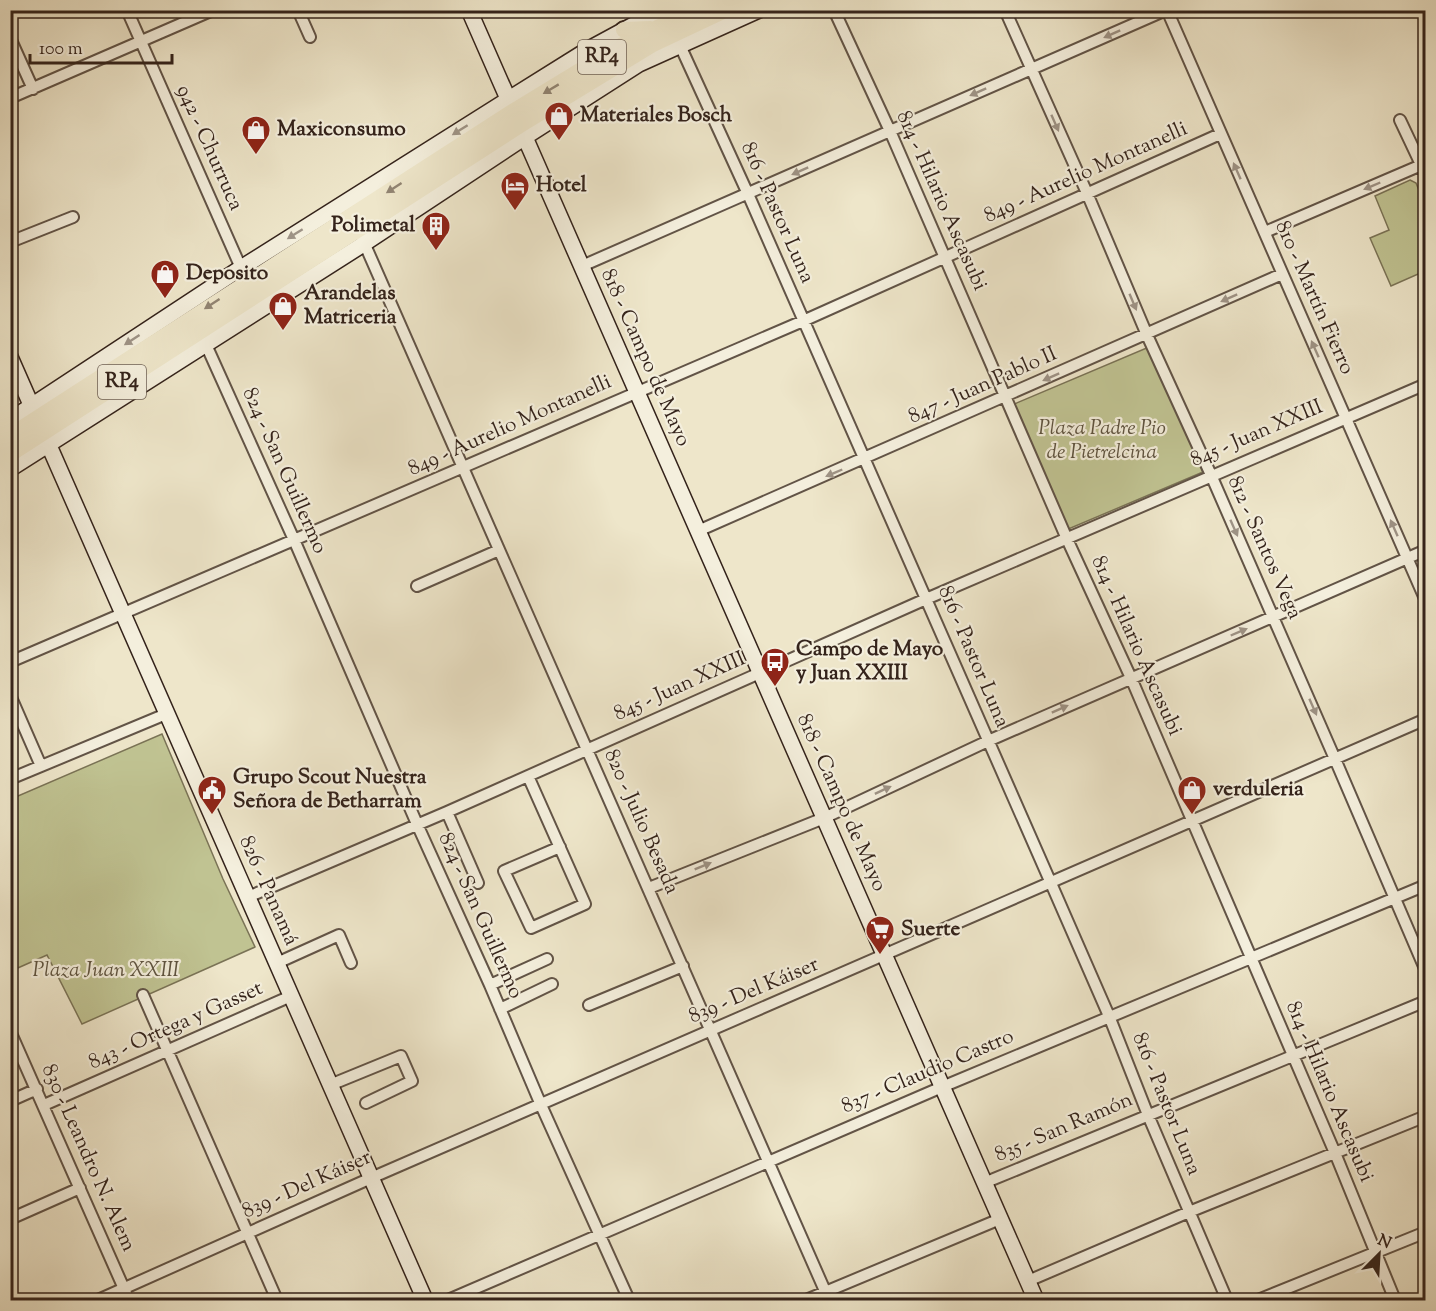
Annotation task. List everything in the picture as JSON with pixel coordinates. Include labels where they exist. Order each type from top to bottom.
[{"type":"main road","name":"RP4","points":[[199,331],[619,47],[694,10]]},
{"type":"main road","name":"RP4","points":[[10,436],[41,425],[361,236],[517,118],[629,58],[677,39],[725,10]]},
{"type":"main road","points":[[624,30],[654,29]]},
{"type":"main road","name":"RP4","points":[[10,454],[41,425]]},
{"type":"street","name":"942 - Churruca","points":[[127,10],[241,268]]},
{"type":"street","points":[[10,98],[213,10]]},
{"type":"street","points":[[298,10],[310,37]]},
{"type":"street","name":"818 - Campo de Mayo","points":[[469,10],[1036,1300]]},
{"type":"street","points":[[10,469],[41,425],[241,268],[517,118],[589,49],[661,10]]},
{"type":"street","points":[[677,39],[759,10]]},
{"type":"street","name":"814 - Hilario Ascasubi","points":[[834,10],[890,131],[1067,539],[1131,678],[1335,1153],[1395,1300]]},
{"type":"street","name":"812 - Santos Vega","points":[[1005,10],[1396,898],[1425,971]]},
{"type":"street","points":[[582,266],[1167,10]]},
{"type":"street","name":"810 - Martín Fierro","points":[[1167,10],[1425,601]]},
{"type":"street","points":[[10,38],[33,89]]},
{"type":"street","name":"816 - Pastor Luna","points":[[677,39],[748,194],[1109,1016],[1227,1300]]},
{"type":"street","points":[[1265,232],[1424,168],[1400,120]]},
{"type":"street","name":"849 - Aurelio Montanelli","points":[[10,662],[295,542],[803,321],[1221,135]]},
{"type":"street","points":[[10,242],[73,217]]},
{"type":"street","name":"820 - Julio Besada","points":[[361,236],[827,1296]]},
{"type":"street","name":"847 - Juan Pablo II","points":[[698,531],[864,460],[1282,274]]},
{"type":"street","points":[[10,420],[41,425],[199,331]]},
{"type":"street","name":"824 - San Guillermo","points":[[199,331],[295,542],[417,824],[629,1300]]},
{"type":"street","name":"826 - Panamá","points":[[10,357],[425,1300]]},
{"type":"street","name":"845 - Juan XXIII","points":[[248,897],[447,812],[926,599],[1425,384]]},
{"type":"street","points":[[417,586],[499,550]]},
{"type":"street","points":[[649,888],[824,818],[988,741],[1425,550]]},
{"type":"street","points":[[10,695],[41,766]]},
{"type":"street","points":[[10,779],[166,714]]},
{"type":"street","name":"839 - Del Káiser","points":[[98,1300],[371,1178],[1425,719]]},
{"type":"street","points":[[528,776],[560,847],[585,904],[531,928],[504,871],[560,847]]},
{"type":"street","points":[[447,812],[478,883]]},
{"type":"street","name":"837 - Claudio Castro","points":[[448,1300],[1109,1016],[1425,885]]},
{"type":"street","points":[[277,963],[339,935],[351,963]]},
{"type":"street","points":[[490,985],[548,959]]},
{"type":"street","points":[[589,1005],[683,966]]},
{"type":"street","points":[[500,1009],[552,984]]},
{"type":"street","points":[[143,995],[277,1300]]},
{"type":"street","name":"843 - Ortega y Gasset","points":[[44,1105],[291,996]]},
{"type":"street","name":"835 - San Ramón","points":[[984,1183],[1425,1001]]},
{"type":"street","name":"830 - Leandro N. Alem","points":[[10,1031],[129,1300]]},
{"type":"street","points":[[330,1085],[401,1056],[412,1081],[366,1102]]},
{"type":"street","points":[[10,1101],[37,1089]]},
{"type":"street","points":[[1028,1281],[1189,1212],[1425,1116]]},
{"type":"street","points":[[10,1219],[80,1188]]},
{"type":"street","points":[[806,1300],[827,1296],[1000,1219]]},
{"type":"street","points":[[1258,1300],[1425,1232]]},
{"type":"green space","points":[[1410,180],[1416,183],[1425,205],[1425,271],[1391,286],[1370,238],[1389,230],[1375,196]]},
{"type":"green space","name":"Plaza Padre Pio de Pietrelcina","points":[[1149,347],[1203,472],[1066,530],[1012,405]]},
{"type":"green space","name":"Plaza Juan XXIII","points":[[162,734],[223,879],[255,947],[82,1024],[47,955],[11,971],[11,799]]},
{"type":"place","name":"Materiales Bosch","points":[[559,142]]},
{"type":"place","name":"Maxiconsumo","points":[[256,156]]},
{"type":"place","name":"Hotel","points":[[515,212]]},
{"type":"place","name":"Polimetal","points":[[436,252]]},
{"type":"place","name":"Deposito","points":[[165,300]]},
{"type":"place","name":"Arandelas Matriceria","points":[[283,332]]},
{"type":"place","name":"Campo de Mayo y Juan XXIII","points":[[775,688]]},
{"type":"place","name":"Grupo Scout Nuestra Señora de Betharram","points":[[212,816]]},
{"type":"place","name":"verduleria","points":[[1192,816]]},
{"type":"place","name":"Suerte","points":[[880,956]]}]
